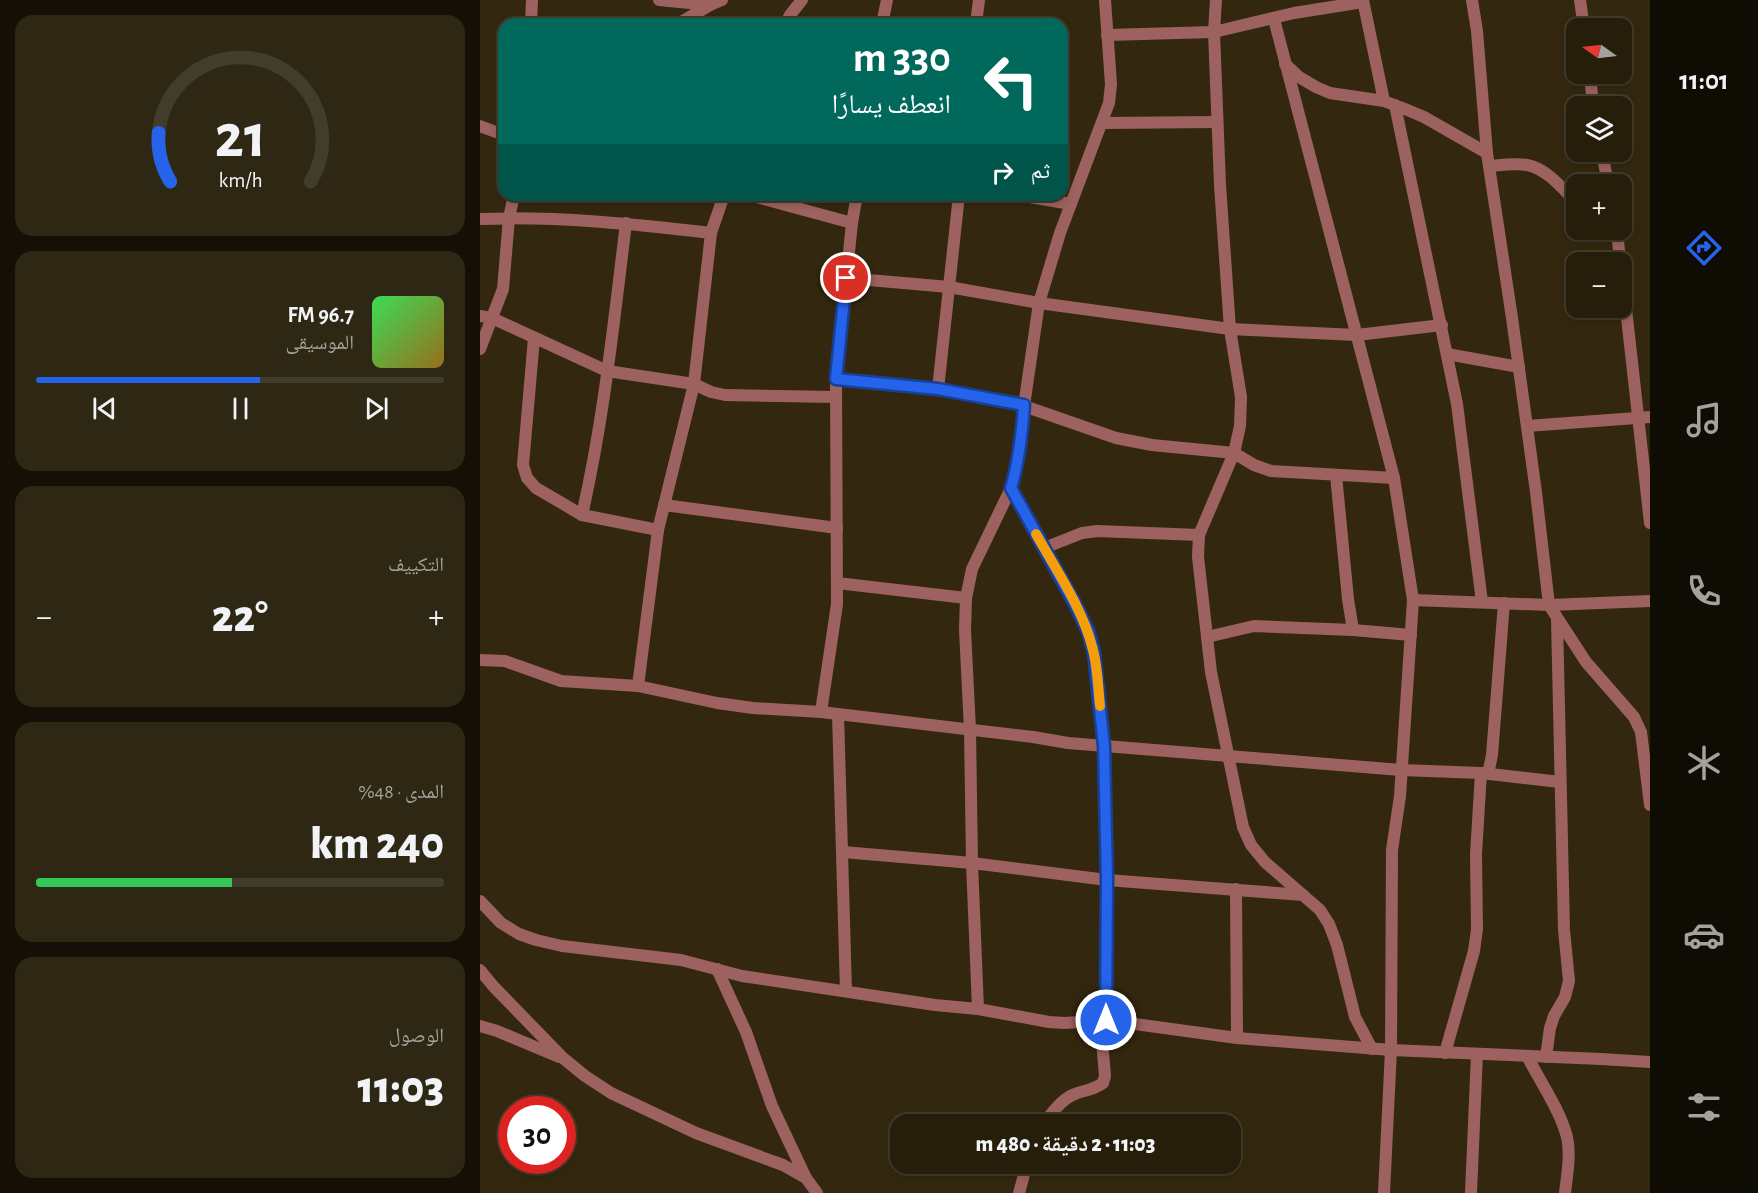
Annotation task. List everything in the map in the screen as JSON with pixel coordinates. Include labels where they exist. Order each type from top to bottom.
[{"type":"street","points":[[531,18],[532,0]]},
{"type":"street","points":[[659,0],[710,5]]},
{"type":"street","points":[[688,18],[722,0]]},
{"type":"street","points":[[789,18],[802,0]]},
{"type":"street","points":[[883,18],[887,0]]},
{"type":"street","points":[[977,18],[979,0]]},
{"type":"street","points":[[978,1010],[965,630],[966,598],[972,569],[1011,488],[1016,471],[1039,303],[1071,204],[1109,103],[1111,84],[1105,0]]},
{"type":"street","points":[[1216,0],[1214,32],[1220,185],[1230,329],[1241,396],[1240,426],[1234,453],[1199,535],[1198,557],[1211,672],[1242,827],[1251,844],[1265,862],[1320,910],[1329,924],[1337,945],[1355,1017],[1372,1048]]},
{"type":"street","points":[[1472,0],[1477,31],[1488,160],[1519,367],[1549,606],[1597,676],[1634,717],[1641,732],[1650,805]]},
{"type":"street","points":[[1580,0],[1583,18]]},
{"type":"street","points":[[1107,35],[1214,32],[1294,13],[1363,1],[1448,354],[1457,404],[1482,602]]},
{"type":"street","points":[[1274,19],[1394,478],[1413,600],[1400,796],[1392,850],[1391,1050],[1384,1193]]},
{"type":"street","points":[[1285,63],[1299,77],[1330,93],[1389,103],[1424,117],[1488,160],[1536,167],[1566,193]]},
{"type":"street","points":[[1102,123],[1217,122]]},
{"type":"street","points":[[480,126],[498,133]]},
{"type":"street","points":[[480,349],[486,317],[503,289],[508,218],[512,201]]},
{"type":"street","points":[[638,686],[658,530],[694,384],[711,233],[722,201]]},
{"type":"street","points":[[771,201],[852,223]]},
{"type":"street","points":[[821,712],[837,604],[835,397],[856,201]]},
{"type":"street","points":[[938,389],[958,201]]},
{"type":"street","points":[[1053,201],[1071,204]]},
{"type":"street","points":[[480,219],[626,223],[711,233]]},
{"type":"street","points":[[582,515],[607,371],[626,223]]},
{"type":"street","points":[[846,278],[949,287],[1039,303],[1230,329],[1357,335],[1442,325]]},
{"type":"street","points":[[486,317],[607,371],[694,384],[711,392],[725,395],[835,397]]},
{"type":"street","points":[[1627,318],[1650,523]]},
{"type":"street","points":[[534,338],[524,465],[527,478],[536,488],[582,515],[658,530]]},
{"type":"street","points":[[1448,354],[1519,367]]},
{"type":"street","points":[[836,379],[938,389],[1024,405],[1116,438],[1152,445],[1234,453],[1254,465],[1271,471],[1394,478]]},
{"type":"street","points":[[1527,426],[1650,417]]},
{"type":"street","points":[[1336,475],[1353,630]]},
{"type":"street","points":[[1011,488],[1088,631],[1094,653],[1104,746],[1107,880],[1106,1020],[1101,1041],[1105,1076],[1103,1083],[1096,1088],[1072,1094],[1061,1102],[1051,1114]]},
{"type":"street","points":[[664,505],[837,528]]},
{"type":"street","points":[[1044,548],[1082,533],[1097,531],[1199,535]]},
{"type":"street","points":[[837,583],[966,598]]},
{"type":"street","points":[[1413,600],[1549,606],[1650,602]]},
{"type":"street","points":[[1445,1053],[1474,951],[1477,929],[1476,854],[1485,774],[1492,755],[1504,603]]},
{"type":"street","points":[[1546,1057],[1550,1028],[1565,997],[1569,981],[1564,930],[1557,618]]},
{"type":"street","points":[[1207,638],[1254,626],[1412,635]]},
{"type":"street","points":[[480,660],[505,661],[561,681],[638,686],[753,708],[821,712],[1068,743],[1401,770],[1485,774],[1560,782]]},
{"type":"street","points":[[838,714],[846,991]]},
{"type":"street","points":[[843,852],[972,863],[1107,880],[1303,895]]},
{"type":"street","points":[[1236,889],[1237,1038]]},
{"type":"street","points":[[480,901],[501,923],[519,934],[562,946],[681,960],[742,976],[1065,1023],[1106,1020],[1237,1038],[1391,1050],[1650,1062]]},
{"type":"street","points":[[717,969],[746,1032],[772,1106],[806,1178],[817,1193]]},
{"type":"street","points":[[480,970],[563,1058],[611,1093],[696,1133],[783,1165],[806,1178]]},
{"type":"street","points":[[480,1026],[563,1058]]},
{"type":"street","points":[[1471,1193],[1477,1054]]},
{"type":"street","points":[[1527,1056],[1561,1121],[1567,1138],[1565,1193]]},
{"type":"street","points":[[1018,1193],[1024,1174]]},
{"type":"slow traffic","points":[[1036,534],[1088,631],[1094,653],[1100,706]]},
{"type":"route","points":[[846,278],[836,379],[938,389],[1024,405],[1022,436],[1011,488],[1075,604],[1088,631],[1094,653],[1104,746],[1107,880],[1106,1020]]}]
